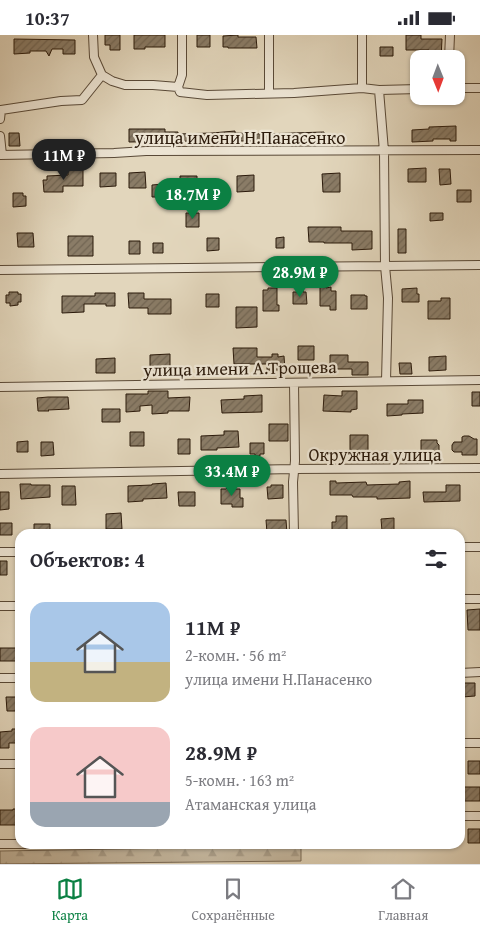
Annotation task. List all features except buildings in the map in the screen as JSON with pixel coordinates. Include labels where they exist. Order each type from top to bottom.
[{"type":"street","points":[[93,35],[94,57],[102,75],[112,81],[125,85],[153,85],[208,95],[294,93],[362,88],[379,90],[410,89]]},
{"type":"street","points":[[179,90],[182,75],[182,35]]},
{"type":"street","points":[[269,35],[269,93]]},
{"type":"street","points":[[362,35],[362,88]]},
{"type":"street","points":[[449,50],[450,35]]},
{"type":"street","points":[[0,119],[1,109],[82,100],[102,75]]},
{"type":"street","points":[[465,88],[480,88]]},
{"type":"street","points":[[379,90],[384,151],[385,265],[388,315],[386,381]]},
{"type":"street","points":[[0,136],[1,155]]},
{"type":"street","name":"улица имени Н.Панасенко","points":[[1,155],[146,151],[480,150]]},
{"type":"street","points":[[0,270],[480,265]]},
{"type":"street","name":"улица имени А.Трощева","points":[[0,387],[480,380]]},
{"type":"street","points":[[294,383],[294,529]]},
{"type":"street","name":"Окружная улица","points":[[0,474],[480,468]]},
{"type":"street","points":[[465,547],[480,547]]},
{"type":"street","points":[[0,552],[15,552]]},
{"type":"street","points":[[465,599],[480,599]]},
{"type":"street","points":[[0,606],[15,606]]},
{"type":"street","points":[[465,673],[480,673]]},
{"type":"street","points":[[0,678],[15,678]]},
{"type":"street","points":[[465,743],[480,743]]},
{"type":"street","points":[[0,764],[15,764]]},
{"type":"street","points":[[465,816],[480,816]]},
{"type":"street","points":[[0,844],[15,844]]},
{"type":"green space","points":[[301,849],[301,861],[0,864],[0,851]]}]
